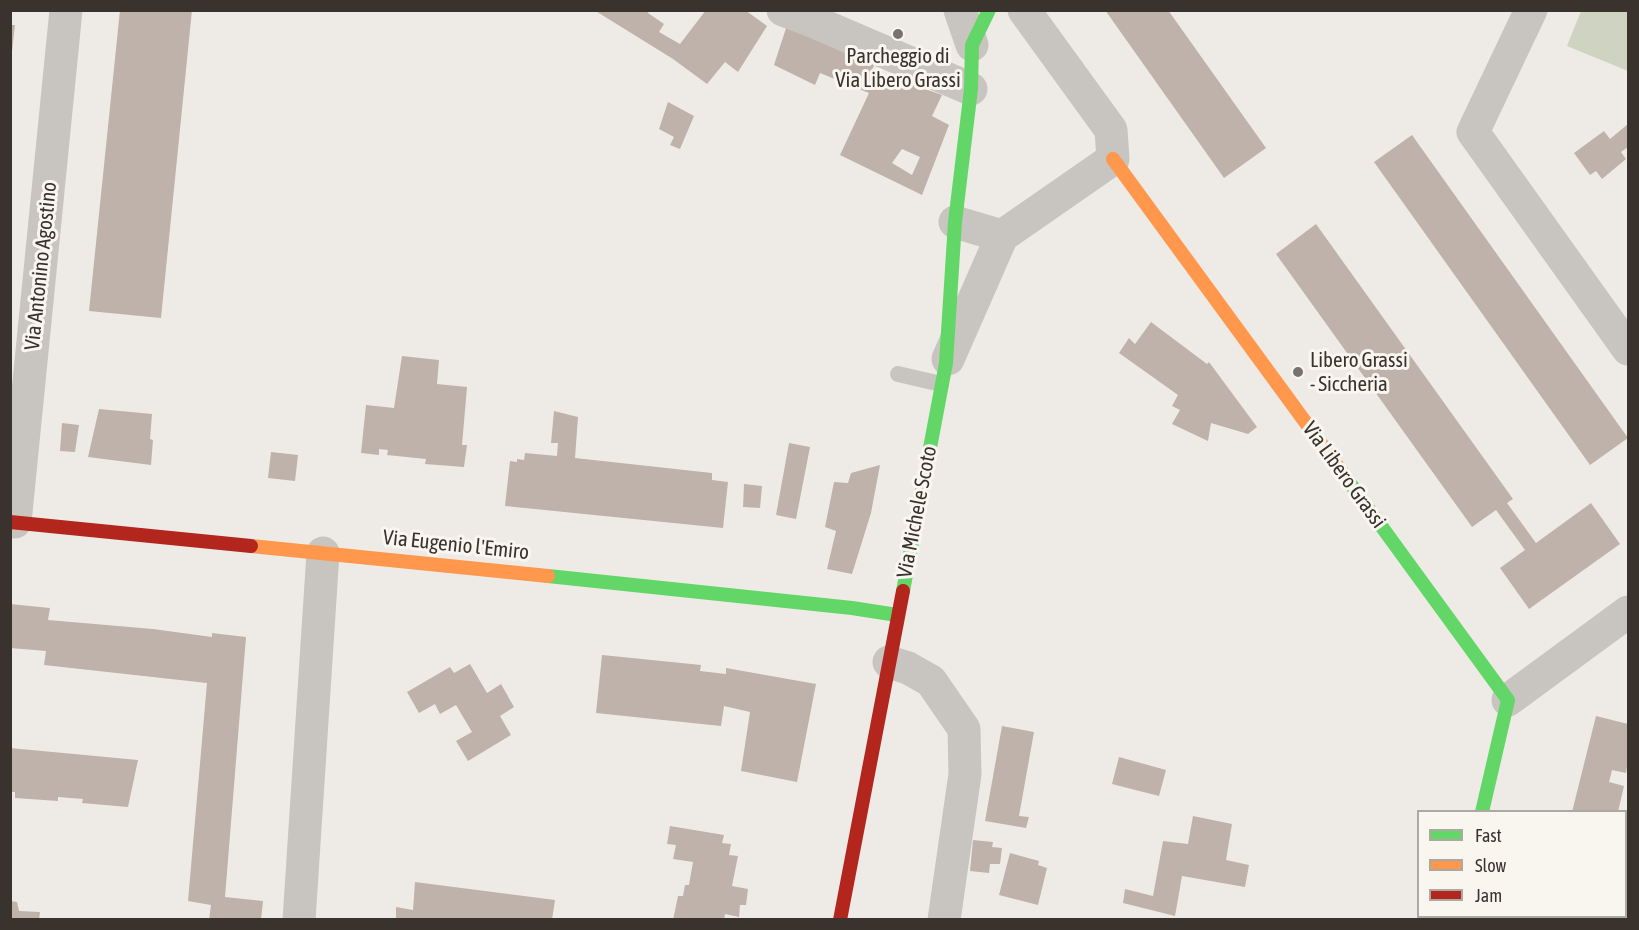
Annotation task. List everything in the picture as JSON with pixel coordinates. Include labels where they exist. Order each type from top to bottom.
[{"type":"street","name":"Via Antonino Agostino","points":[[13,522],[66,10]]},
{"type":"street","points":[[783,10],[971,89]]},
{"type":"street","points":[[960,10],[972,45]]},
{"type":"street","points":[[972,45],[989,10]]},
{"type":"street","points":[[944,374],[1002,236],[1113,159],[1110,130],[1024,10]]},
{"type":"street","points":[[1531,10],[1473,132],[1629,349]]},
{"type":"street","name":"Via Michele Scoto","points":[[840,920],[944,374],[955,222],[971,89],[972,45]]},
{"type":"street","name":"Via Libero Grassi","points":[[1113,159],[1508,700]]},
{"type":"street","points":[[955,222],[1002,236]]},
{"type":"street","name":"Via Eugenio l'Emiro","points":[[13,522],[841,606],[897,615]]},
{"type":"street","points":[[299,920],[322,553]]},
{"type":"street","points":[[1482,810],[1508,700],[1629,612]]},
{"type":"street","points":[[889,662],[908,668],[931,681],[964,729],[965,774],[944,920]]},
{"type":"lane","points":[[898,374],[944,374]]},
{"type":"green space","points":[[1581,11],[1628,11],[1628,71],[1567,46]]},
{"type":"building","points":[[120,10],[192,10],[161,318],[89,311]]},
{"type":"building","points":[[594,10],[649,10],[648,13],[664,24],[659,32],[680,44],[706,10],[745,10],[767,26],[738,72],[725,62],[707,84],[673,59]]},
{"type":"building","points":[[1105,10],[1168,10],[1266,148],[1224,178]]},
{"type":"building","points":[[789,19],[875,63],[872,70],[942,95],[932,116],[949,125],[922,195],[840,155],[869,93],[820,73],[815,85],[774,65]],"holes":[[[902,149],[920,157],[912,175],[892,163]]]},
{"type":"building","points":[[10,25],[15,25],[12,52],[10,51]]},
{"type":"building","points":[[668,102],[694,116],[680,149],[670,145],[674,137],[659,129]]},
{"type":"building","points":[[1628,124],[1628,147],[1621,152],[1626,159],[1602,179],[1596,171],[1590,175],[1574,153],[1604,131],[1610,139]]},
{"type":"building","points":[[1412,135],[1628,438],[1590,465],[1374,162]]},
{"type":"building","points":[[1316,224],[1513,499],[1507,503],[1536,543],[1591,503],[1620,544],[1529,609],[1500,568],[1525,550],[1496,510],[1472,527],[1276,254]]},
{"type":"building","points":[[1151,322],[1207,364],[1209,362],[1257,427],[1248,434],[1211,423],[1208,441],[1172,424],[1180,410],[1172,406],[1178,395],[1119,353],[1129,338],[1135,344]]},
{"type":"building","points":[[402,356],[439,360],[437,384],[467,387],[462,445],[467,445],[464,467],[425,464],[426,459],[387,455],[388,450],[379,449],[379,455],[361,453],[366,405],[394,408]]},
{"type":"building","points":[[99,409],[152,414],[151,465],[88,457]]},
{"type":"building","points":[[554,411],[578,417],[575,458],[712,473],[712,480],[728,482],[723,528],[505,506],[510,461],[524,460],[525,453],[557,456],[558,443],[551,443]]},
{"type":"building","points":[[62,423],[79,425],[75,452],[60,451]]},
{"type":"building","points":[[789,443],[810,447],[796,519],[776,515]]},
{"type":"building","points":[[271,452],[298,455],[295,481],[268,478]]},
{"type":"building","points":[[880,465],[871,513],[852,574],[827,569],[836,531],[825,527],[834,482],[848,483],[851,473]]},
{"type":"building","points":[[744,484],[762,486],[760,508],[743,507]]},
{"type":"building","points":[[10,604],[50,608],[48,620],[153,629],[212,637],[212,633],[246,637],[225,897],[263,901],[261,920],[209,920],[211,905],[188,901],[207,683],[44,665],[46,651],[10,648]]},
{"type":"building","points":[[602,655],[701,665],[700,671],[726,674],[726,668],[816,684],[797,782],[741,771],[750,712],[724,706],[721,726],[596,713]]},
{"type":"building","points":[[470,664],[487,693],[501,684],[514,707],[500,716],[511,735],[468,761],[456,741],[472,732],[456,705],[440,714],[435,704],[419,713],[407,692],[450,667],[454,673]]},
{"type":"building","points":[[1596,716],[1628,724],[1626,773],[1612,770],[1609,782],[1624,786],[1618,810],[1572,810]]},
{"type":"building","points":[[1002,726],[1034,732],[1019,816],[1029,817],[1026,828],[985,821]]},
{"type":"building","points":[[10,748],[138,760],[128,807],[82,803],[83,799],[58,797],[58,801],[15,798],[15,792],[10,792]]},
{"type":"building","points":[[1119,757],[1166,770],[1159,796],[1112,784]]},
{"type":"building","points":[[1193,816],[1232,824],[1226,860],[1249,865],[1245,887],[1182,876],[1175,916],[1123,903],[1125,889],[1153,896],[1163,841],[1188,844]]},
{"type":"building","points":[[670,826],[724,835],[722,843],[731,844],[729,855],[738,856],[732,886],[748,889],[746,905],[740,905],[739,917],[725,914],[724,920],[673,920],[678,896],[683,896],[685,885],[689,885],[693,862],[673,859],[676,845],[667,844]]},
{"type":"building","points":[[973,840],[993,842],[992,847],[1002,848],[1000,864],[990,864],[989,873],[970,871]]},
{"type":"building","points":[[1010,853],[1039,861],[1038,865],[1047,868],[1038,905],[999,895]]},
{"type":"building","points":[[415,882],[555,900],[552,920],[396,920],[396,907],[413,910]]},
{"type":"building","points":[[10,901],[17,902],[19,911],[40,912],[39,920],[10,920]]},
{"type":"building","points":[[1490,918],[1520,918],[1520,920],[1490,920]]},
{"type":"building","points":[[1546,918],[1591,918],[1591,920],[1546,920]]},
{"type":"traffic: fast","points":[[903,591],[946,363],[955,222],[971,89],[972,45],[989,10]]},
{"type":"traffic: fast","points":[[1344,475],[1508,700],[1482,810]]},
{"type":"traffic: fast","points":[[548,576],[852,608],[897,615]]},
{"type":"traffic: slow","points":[[1113,159],[1344,475]]},
{"type":"traffic: slow","points":[[251,546],[548,576]]},
{"type":"traffic: jam","points":[[10,522],[251,546]]},
{"type":"traffic: jam","points":[[840,920],[903,591]]},
{"type":"place","name":"Parcheggio di Via Libero Grassi","points":[[898,34]]},
{"type":"place","name":"Libero Grassi - Siccheria","points":[[1298,372]]}]
